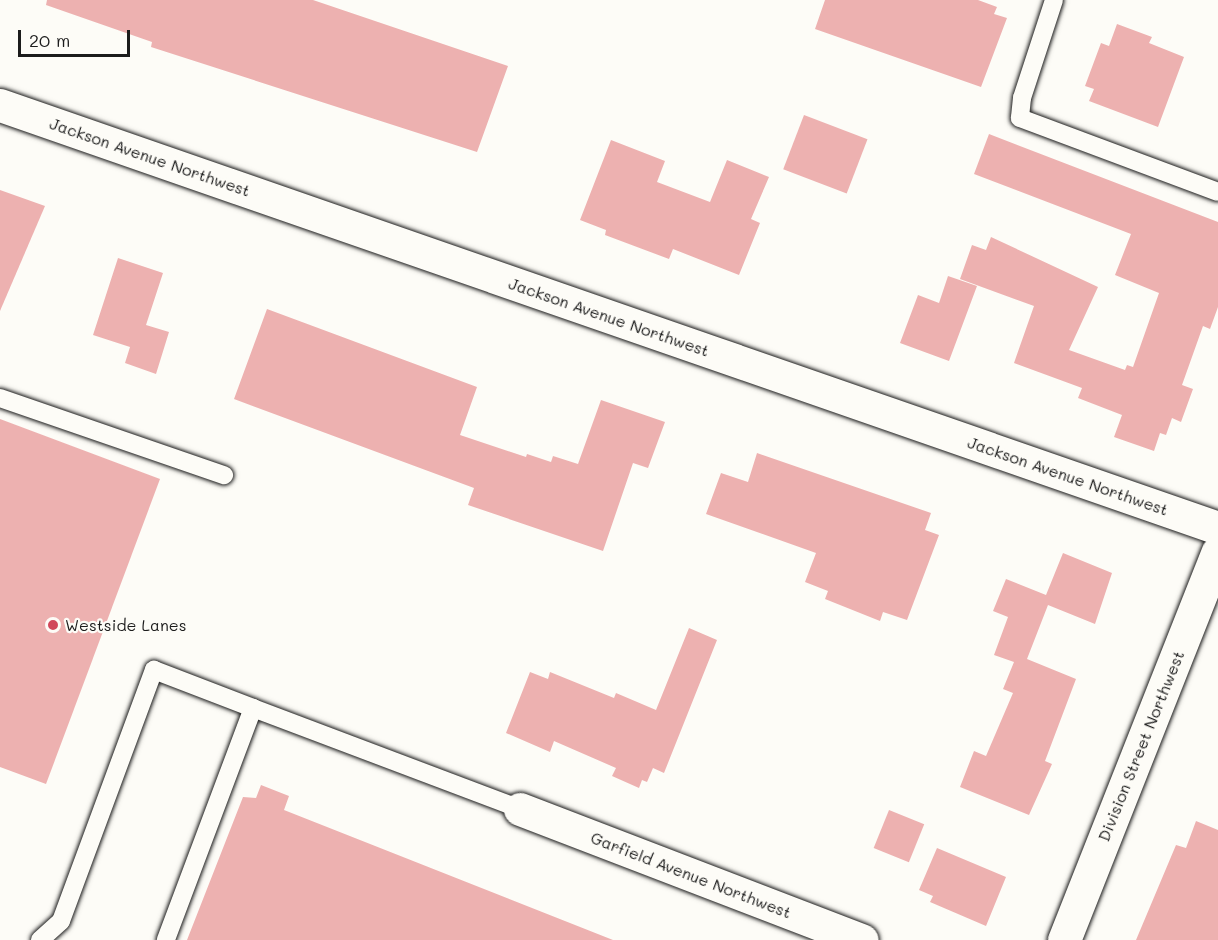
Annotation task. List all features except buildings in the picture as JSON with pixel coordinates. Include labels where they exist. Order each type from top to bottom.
[{"type":"street","name":"Jackson Avenue Northwest","points":[[0,105],[1218,528]]},
{"type":"street","name":"Division Street Northwest","points":[[1064,940],[1218,552]]},
{"type":"street","name":"Garfield Avenue Northwest","points":[[520,809],[862,940]]},
{"type":"lane","points":[[1054,0],[1022,98],[1020,118],[1218,192]]},
{"type":"lane","points":[[0,398],[224,475]]},
{"type":"lane","points":[[40,940],[61,921],[154,670],[520,809]]},
{"type":"lane","points":[[166,940],[254,708]]},
{"type":"place","name":"Westside Lanes","points":[[53,625]]}]
